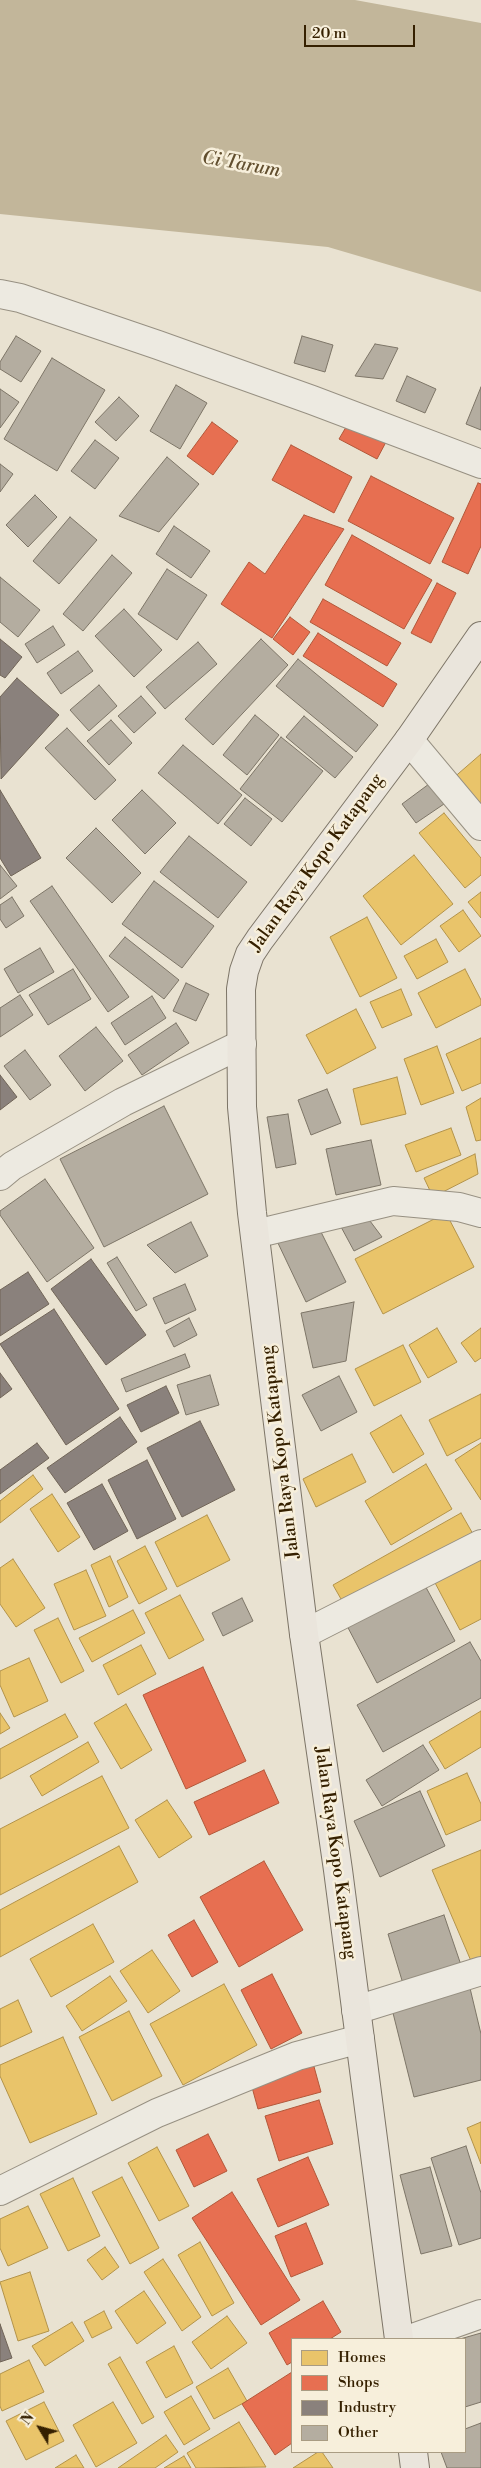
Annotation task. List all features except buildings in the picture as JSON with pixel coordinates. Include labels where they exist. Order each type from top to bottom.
[{"type":"main road","name":"Jalan Raya Kopo Katapang","points":[[399,2338],[304,1634],[255,1234],[242,1107],[241,989],[244,971],[250,954],[409,740],[481,636]]},
{"type":"main road","points":[[413,2453],[415,2468]]},
{"type":"street","points":[[0,294],[20,298],[158,345],[312,400],[481,464]]},
{"type":"street","points":[[409,740],[481,826]]},
{"type":"street","points":[[4,1164],[123,1102],[242,1044]]},
{"type":"street","points":[[255,1234],[393,1201],[459,1207],[481,1213]]},
{"type":"street","points":[[304,1634],[481,1544]]},
{"type":"street","points":[[356,2010],[481,1971]]},
{"type":"street","points":[[0,2191],[157,2113],[297,2056],[360,2039]]},
{"type":"street","points":[[413,2338],[481,2314]]},
{"type":"water","name":"Ci Tarum","points":[[0,0],[355,0],[481,23],[481,292],[328,247],[0,214]]}]
